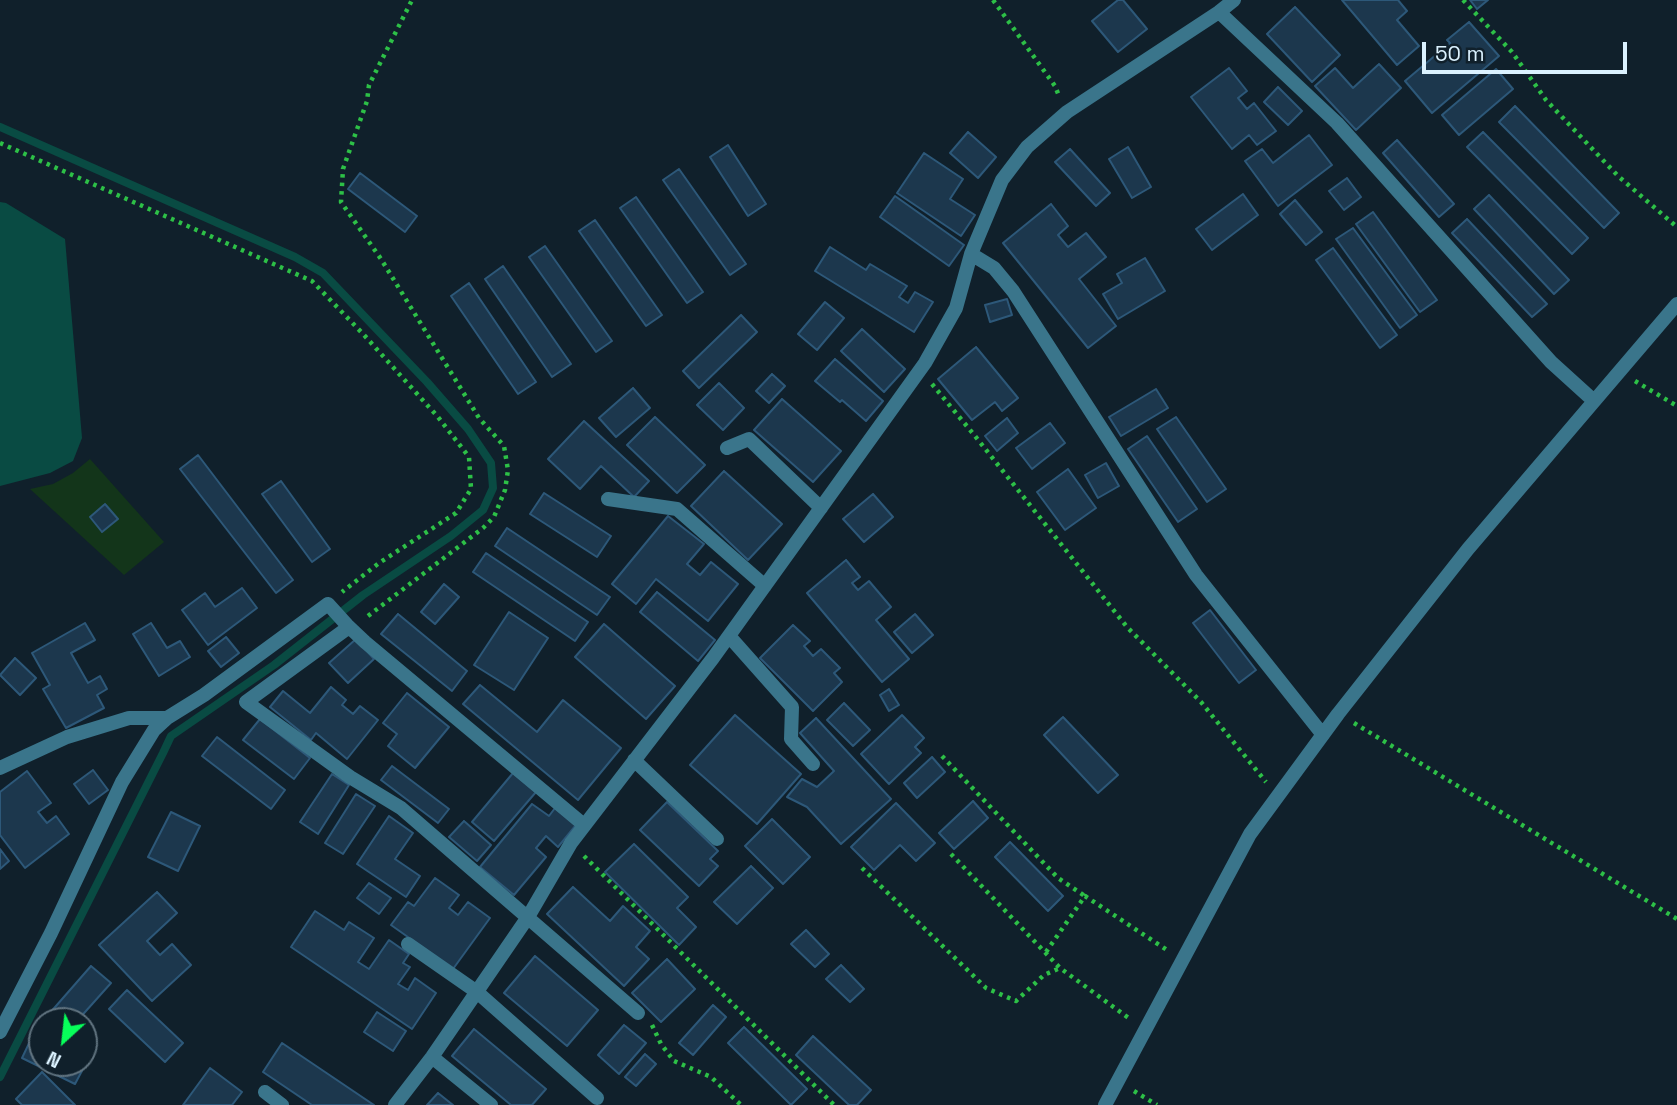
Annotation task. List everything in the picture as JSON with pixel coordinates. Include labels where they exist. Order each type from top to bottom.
[{"type":"street","points":[[395,1105],[432,1057],[528,918],[571,843],[729,636],[920,370],[956,309],[971,254],[1002,180],[1027,147],[1067,112],[1234,0]]},
{"type":"street","points":[[1219,12],[1337,123],[1542,352],[1594,401]]},
{"type":"street","points":[[971,254],[994,268],[1013,291],[1196,575],[1323,735]]},
{"type":"street","points":[[1105,1105],[1251,834],[1338,714],[1468,550],[1677,304]]},
{"type":"street","points":[[727,448],[749,439],[821,508]]},
{"type":"street","points":[[608,499],[677,509],[765,586]]},
{"type":"street","points":[[0,1032],[51,933],[122,782],[154,730],[167,718],[332,607],[349,627],[584,825]]},
{"type":"street","points":[[349,627],[246,702],[350,777],[401,808],[638,1013]]},
{"type":"street","points":[[729,636],[792,707],[791,739],[813,764]]},
{"type":"street","points":[[0,768],[67,737],[129,718],[167,718]]},
{"type":"street","points":[[634,760],[717,839]]},
{"type":"street","points":[[408,944],[477,992],[597,1098]]},
{"type":"street","points":[[432,1057],[491,1105]]},
{"type":"street","points":[[265,1092],[282,1105]]},
{"type":"path","points":[[349,627],[489,522],[494,517],[505,490],[508,470],[504,446],[479,418],[381,259],[341,202],[343,169],[367,101],[369,85],[412,0]]},
{"type":"path","points":[[993,0],[1055,86],[1067,112]]},
{"type":"path","points":[[1463,0],[1513,52],[1546,100],[1618,176],[1677,227]]},
{"type":"path","points":[[0,144],[312,281],[383,355],[470,457],[471,489],[456,513],[379,563],[332,607]]},
{"type":"path","points":[[920,370],[1127,627],[1201,702],[1278,797]]},
{"type":"path","points":[[1619,371],[1677,406]]},
{"type":"path","points":[[1338,714],[1677,919]]},
{"type":"path","points":[[942,756],[1058,878],[1182,960]]},
{"type":"path","points":[[571,843],[834,1105]]},
{"type":"path","points":[[951,854],[1060,968],[1145,1030]]},
{"type":"path","points":[[862,868],[986,988],[1016,1001],[1044,975],[1060,968]]},
{"type":"path","points":[[1045,953],[1085,896]]},
{"type":"path","points":[[638,1013],[653,1026],[661,1044],[674,1060],[711,1077],[741,1105]]},
{"type":"path","points":[[1119,1081],[1157,1105]]},
{"type":"shaded area","points":[[0,202],[65,239],[82,438],[73,461],[50,473],[0,486]]},
{"type":"shaded area","points":[[90,459],[164,542],[124,575],[30,489],[53,484]]},
{"type":"building","points":[[1118,0],[1123,0],[1147,29],[1118,52],[1092,21]]},
{"type":"building","points":[[1342,0],[1398,0],[1407,11],[1397,20],[1419,46],[1397,65]]},
{"type":"building","points":[[1470,0],[1488,0],[1477,9]]},
{"type":"building","points":[[1295,7],[1340,55],[1312,82],[1267,34]]},
{"type":"building","points":[[1469,22],[1499,56],[1432,113],[1405,81],[1450,43],[1447,40]]},
{"type":"building","points":[[1379,64],[1401,88],[1356,130],[1315,86],[1335,68],[1353,88]]},
{"type":"building","points":[[1229,68],[1247,91],[1238,98],[1247,109],[1254,103],[1276,131],[1257,145],[1249,135],[1232,149],[1191,97]]},
{"type":"building","points":[[1496,69],[1513,89],[1459,135],[1442,115]]},
{"type":"building","points":[[1278,87],[1302,111],[1288,125],[1264,102]]},
{"type":"building","points":[[1515,106],[1619,213],[1604,228],[1499,122]]},
{"type":"building","points":[[968,132],[996,157],[978,178],[950,153]]},
{"type":"building","points":[[1483,132],[1588,238],[1572,254],[1467,147]]},
{"type":"building","points":[[1309,135],[1332,165],[1278,206],[1245,161],[1262,149],[1273,163]]},
{"type":"building","points":[[1397,140],[1454,204],[1439,217],[1383,153]]},
{"type":"building","points":[[728,145],[766,204],[748,216],[710,157]]},
{"type":"building","points":[[1128,147],[1151,187],[1132,198],[1109,159]]},
{"type":"building","points":[[1070,149],[1110,193],[1096,206],[1055,162]]},
{"type":"building","points":[[924,153],[963,179],[950,199],[975,215],[961,236],[897,193]]},
{"type":"building","points":[[679,169],[746,264],[730,275],[663,180]]},
{"type":"building","points":[[360,173],[417,216],[405,232],[348,189]]},
{"type":"building","points":[[1347,178],[1361,197],[1344,210],[1329,191]]},
{"type":"building","points":[[1243,194],[1258,215],[1212,250],[1196,229]]},
{"type":"building","points":[[1489,195],[1569,280],[1554,294],[1474,209]]},
{"type":"building","points":[[895,196],[964,245],[949,266],[880,217]]},
{"type":"building","points":[[636,197],[703,292],[687,303],[620,208]]},
{"type":"building","points":[[1295,200],[1322,232],[1306,245],[1280,214]]},
{"type":"building","points":[[1051,204],[1068,226],[1058,235],[1068,247],[1086,233],[1106,257],[1079,279],[1116,326],[1088,348],[1003,243]]},
{"type":"building","points":[[1373,212],[1437,300],[1420,312],[1356,224]]},
{"type":"building","points":[[1467,219],[1547,304],[1532,317],[1452,233]]},
{"type":"building","points":[[595,220],[662,315],[646,326],[579,231]]},
{"type":"building","points":[[1353,228],[1417,315],[1400,328],[1336,239]]},
{"type":"building","points":[[545,246],[612,341],[596,352],[529,257]]},
{"type":"building","points":[[830,247],[866,270],[870,264],[907,286],[899,297],[908,303],[915,292],[933,302],[914,332],[815,271]]},
{"type":"building","points":[[1333,248],[1397,335],[1380,348],[1316,260]]},
{"type":"building","points":[[1145,258],[1165,291],[1118,319],[1103,294],[1122,283],[1117,274]]},
{"type":"building","points":[[503,266],[571,364],[552,377],[485,279]]},
{"type":"building","points":[[469,283],[536,382],[518,394],[451,296]]},
{"type":"building","points":[[1007,299],[1012,315],[990,322],[985,305]]},
{"type":"building","points":[[825,302],[844,318],[817,350],[798,334]]},
{"type":"building","points":[[741,315],[757,332],[699,388],[683,371]]},
{"type":"building","points":[[862,329],[905,369],[884,392],[841,351]]},
{"type":"building","points":[[976,347],[1018,398],[1002,411],[995,402],[972,420],[938,379]]},
{"type":"building","points":[[835,359],[883,401],[866,421],[815,381]]},
{"type":"building","points":[[772,374],[785,386],[769,403],[756,391]]},
{"type":"building","points":[[719,383],[744,408],[723,430],[697,405]]},
{"type":"building","points":[[633,388],[650,408],[616,437],[599,418]]},
{"type":"building","points":[[1156,389],[1168,408],[1121,436],[1109,417]]},
{"type":"building","points":[[782,399],[841,451],[813,482],[754,430]]},
{"type":"building","points":[[655,417],[705,465],[677,493],[627,445]]},
{"type":"building","points":[[1176,417],[1226,489],[1207,502],[1157,429]]},
{"type":"building","points":[[1007,418],[1018,433],[997,451],[985,436]]},
{"type":"building","points":[[584,421],[649,481],[634,497],[601,466],[580,489],[548,459]]},
{"type":"building","points":[[1050,423],[1065,443],[1032,469],[1016,448]]},
{"type":"building","points":[[1147,436],[1197,509],[1178,522],[1128,449]]},
{"type":"building","points":[[198,455],[293,580],[276,593],[180,469]]},
{"type":"building","points":[[1106,463],[1119,486],[1098,498],[1085,475]]},
{"type":"building","points":[[1068,469],[1096,508],[1065,530],[1037,492]]},
{"type":"building","points":[[724,471],[782,524],[748,560],[691,506]]},
{"type":"building","points":[[281,481],[330,549],[312,562],[262,494]]},
{"type":"building","points":[[544,493],[611,536],[597,557],[530,514]]},
{"type":"building","points":[[873,494],[893,517],[864,542],[843,519]]},
{"type":"building","points":[[105,504],[118,519],[102,532],[90,517]]},
{"type":"building","points":[[668,516],[704,544],[687,564],[700,575],[711,562],[738,584],[708,621],[656,579],[636,604],[612,584]]},
{"type":"building","points":[[507,528],[610,597],[597,615],[495,546]]},
{"type":"building","points":[[486,553],[588,622],[575,641],[473,572]]},
{"type":"building","points":[[846,560],[860,577],[852,583],[858,590],[869,581],[891,607],[876,620],[909,659],[882,682],[807,593]]},
{"type":"building","points":[[444,584],[459,597],[435,624],[421,612]]},
{"type":"building","points":[[242,588],[257,608],[208,645],[182,610],[205,593],[215,607]]},
{"type":"building","points":[[657,592],[715,640],[698,661],[640,612]]},
{"type":"building","points":[[1210,610],[1256,670],[1239,683],[1193,623]]},
{"type":"building","points":[[509,612],[548,638],[514,690],[474,665]]},
{"type":"building","points":[[398,614],[467,671],[452,691],[381,634]]},
{"type":"building","points":[[915,614],[933,635],[912,653],[894,632]]},
{"type":"building","points":[[85,623],[95,640],[71,653],[88,683],[100,676],[107,689],[97,695],[104,708],[66,728],[43,689],[50,685],[32,653]]},
{"type":"building","points":[[151,623],[167,648],[180,641],[190,657],[159,676],[133,634]]},
{"type":"building","points":[[604,624],[675,686],[646,719],[575,657]]},
{"type":"building","points":[[793,625],[810,641],[804,646],[813,656],[821,649],[840,668],[834,673],[842,682],[813,711],[760,658]]},
{"type":"building","points":[[226,637],[239,653],[221,667],[208,651]]},
{"type":"building","points":[[356,639],[374,659],[348,683],[329,663]]},
{"type":"building","points":[[15,658],[36,678],[20,695],[0,675]]},
{"type":"building","points":[[480,685],[537,732],[563,700],[621,748],[578,800],[463,704]]},
{"type":"building","points":[[331,687],[346,700],[342,705],[353,714],[360,706],[378,720],[347,759],[316,733],[311,740],[270,707],[283,691],[310,713]]},
{"type":"building","points":[[889,689],[899,705],[889,711],[880,695]]},
{"type":"building","points":[[407,693],[449,727],[415,768],[388,746],[397,734],[383,723]]},
{"type":"building","points":[[844,703],[870,730],[853,746],[827,720]]},
{"type":"building","points":[[735,715],[801,774],[757,824],[690,765]]},
{"type":"building","points":[[902,715],[924,738],[915,747],[921,753],[889,784],[861,754]]},
{"type":"building","points":[[1063,717],[1118,775],[1098,793],[1044,735]]},
{"type":"building","points":[[816,718],[891,799],[841,844],[807,807],[787,797],[802,779],[817,787],[834,771],[800,733]]},
{"type":"building","points":[[260,719],[310,758],[294,779],[243,740]]},
{"type":"building","points":[[217,737],[285,790],[271,809],[202,756]]},
{"type":"building","points":[[932,757],[945,772],[917,798],[904,783]]},
{"type":"building","points":[[392,766],[449,809],[438,823],[381,780]]},
{"type":"building","points":[[93,770],[108,790],[89,804],[74,784]]},
{"type":"building","points":[[27,771],[51,803],[38,812],[47,823],[56,816],[69,834],[25,868],[0,835],[0,792]]},
{"type":"building","points":[[513,773],[536,792],[494,841],[472,822]]},
{"type":"building","points":[[332,774],[349,785],[318,834],[300,822]]},
{"type":"building","points":[[356,794],[375,806],[343,854],[325,843]]},
{"type":"building","points":[[973,801],[988,818],[954,849],[939,833]]},
{"type":"building","points":[[667,802],[718,851],[710,859],[718,866],[699,886],[640,830]]},
{"type":"building","points":[[896,803],[935,843],[916,861],[900,845],[874,870],[851,847]]},
{"type":"building","points":[[532,804],[549,816],[555,808],[576,825],[558,847],[546,836],[536,848],[546,857],[514,895],[480,867]]},
{"type":"building","points":[[171,812],[200,826],[178,871],[148,857]]},
{"type":"building","points":[[389,816],[413,833],[395,859],[420,876],[406,897],[357,864]]},
{"type":"building","points":[[772,819],[810,857],[783,884],[745,846]]},
{"type":"building","points":[[464,821],[491,845],[477,861],[449,837]]},
{"type":"building","points":[[1010,842],[1063,896],[1048,911],[995,857]]},
{"type":"building","points":[[634,844],[688,897],[677,908],[696,927],[679,945],[605,872]]},
{"type":"building","points":[[0,849],[9,861],[0,869]]},
{"type":"building","points":[[751,866],[773,888],[737,924],[714,902]]},
{"type":"building","points":[[435,878],[459,895],[449,908],[458,915],[468,902],[490,918],[453,969],[391,925],[408,902],[414,906]]},
{"type":"building","points":[[369,883],[391,898],[379,914],[357,898]]},
{"type":"building","points":[[573,887],[610,921],[623,906],[650,931],[636,947],[649,959],[624,986],[547,914]]},
{"type":"building","points":[[157,892],[177,913],[147,941],[160,955],[172,944],[191,965],[152,1001],[99,945]]},
{"type":"building","points":[[315,911],[344,930],[349,922],[374,938],[358,962],[369,969],[389,940],[409,954],[403,963],[410,967],[398,984],[408,990],[415,978],[436,993],[412,1029],[291,947]]},
{"type":"building","points":[[806,930],[829,954],[815,967],[791,944]]},
{"type":"building","points":[[535,956],[598,1010],[567,1046],[504,993]]},
{"type":"building","points":[[667,959],[695,989],[661,1022],[632,993]]},
{"type":"building","points":[[841,965],[864,989],[850,1002],[826,979]]},
{"type":"building","points":[[91,966],[111,983],[90,1007],[55,1007]]},
{"type":"building","points":[[127,990],[183,1043],[165,1062],[109,1009]]},
{"type":"building","points":[[713,1005],[726,1017],[693,1055],[679,1043]]},
{"type":"building","points":[[377,1012],[406,1031],[393,1051],[364,1032]]},
{"type":"building","points":[[624,1025],[646,1043],[619,1074],[598,1055]]},
{"type":"building","points":[[744,1027],[807,1089],[791,1105],[728,1043]]},
{"type":"building","points":[[474,1029],[546,1089],[532,1105],[511,1105],[452,1056]]},
{"type":"building","points":[[813,1036],[871,1090],[857,1105],[849,1105],[796,1055]]},
{"type":"building","points":[[282,1043],[374,1105],[312,1105],[263,1072]]},
{"type":"building","points":[[28,1045],[28,1061],[22,1058]]},
{"type":"building","points":[[645,1054],[656,1064],[636,1086],[625,1077]]},
{"type":"building","points":[[210,1068],[242,1092],[232,1105],[183,1105]]},
{"type":"building","points":[[37,1077],[47,1077],[75,1105],[22,1105],[16,1099]]},
{"type":"building","points":[[61,1077],[79,1077],[75,1084]]},
{"type":"building","points":[[438,1093],[453,1105],[427,1105]]},
{"type":"waterway","points":[[0,127],[295,257],[323,273],[468,429],[491,463],[493,488],[483,510],[451,536],[363,595],[274,665],[171,736],[0,1077]]}]
